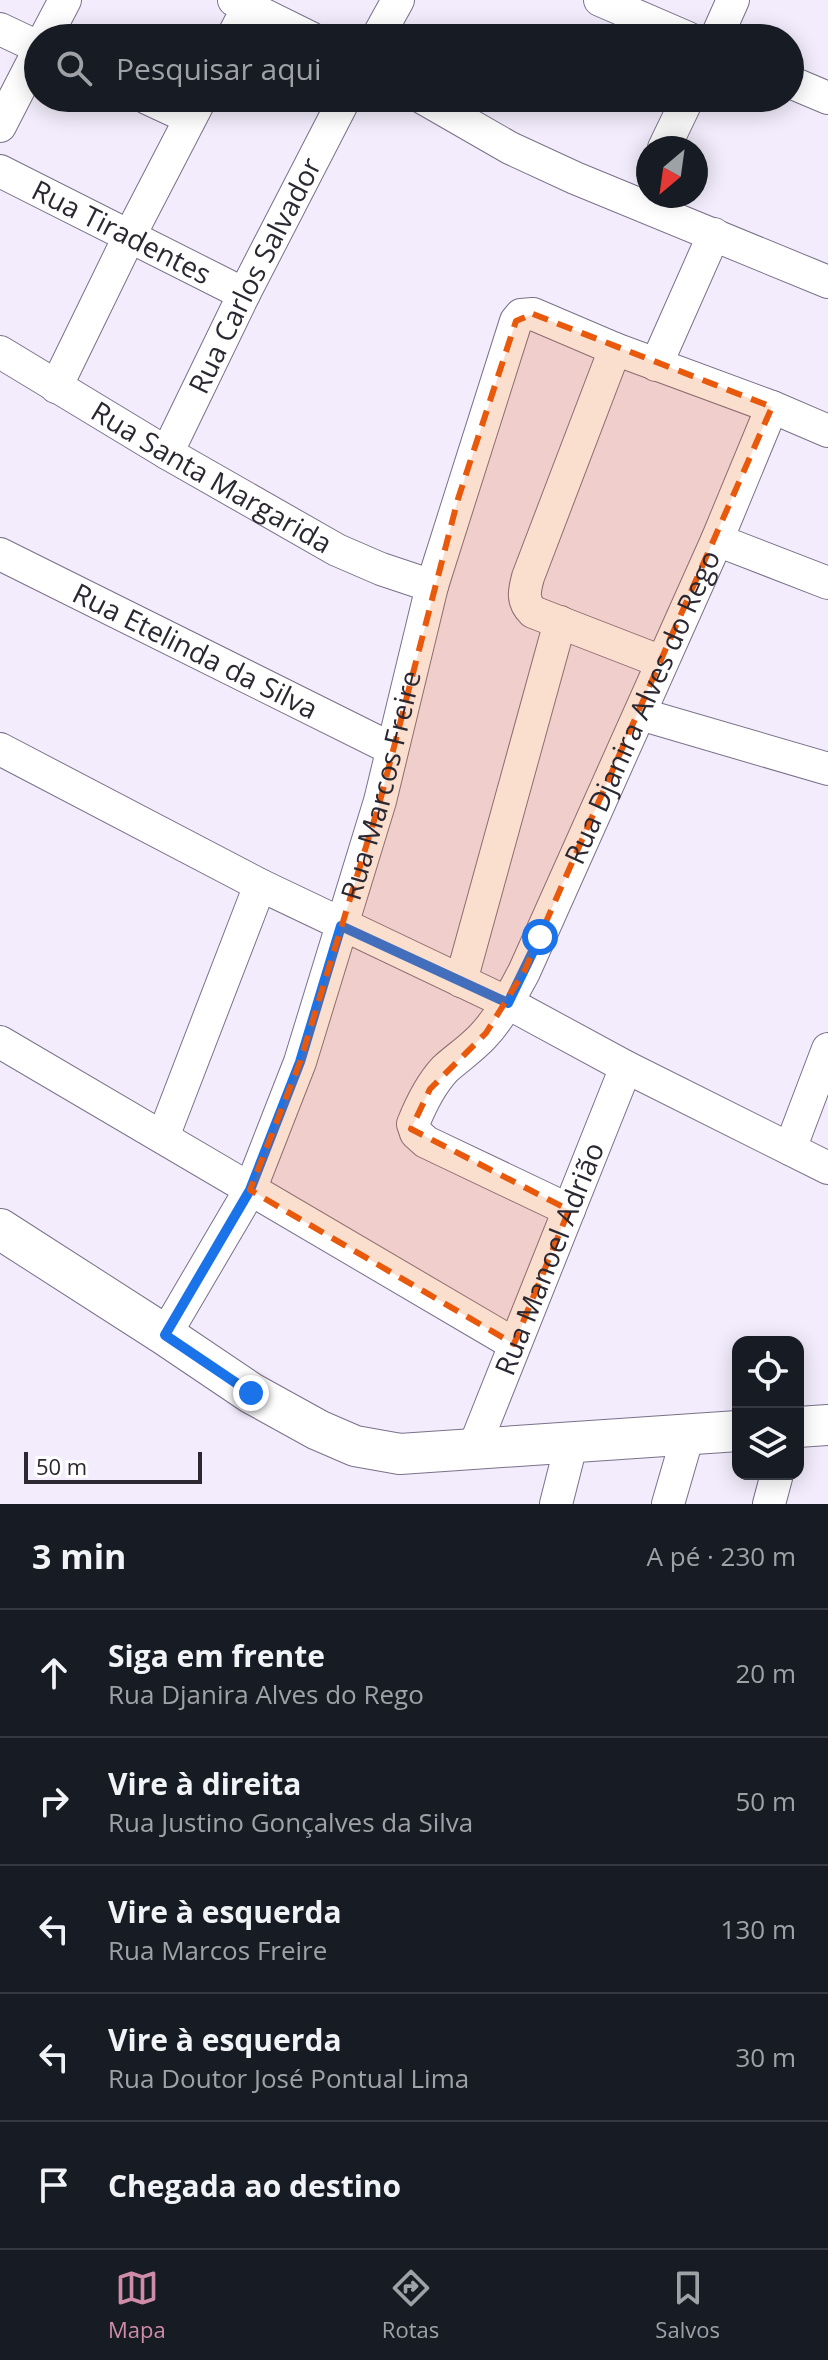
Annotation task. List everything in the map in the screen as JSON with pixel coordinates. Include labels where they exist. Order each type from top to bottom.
[{"type":"main road","points":[[0,1229],[251,1393],[318,1430],[355,1446],[400,1454],[732,1431]]},
{"type":"main road","points":[[804,1427],[828,1425]]},
{"type":"street","points":[[52,24],[65,0]]},
{"type":"street","points":[[385,24],[398,0]]},
{"type":"street","points":[[600,0],[656,24]]},
{"type":"street","points":[[722,24],[733,0]]},
{"type":"street","points":[[237,24],[245,2],[285,24]]},
{"type":"street","points":[[0,29],[24,42]]},
{"type":"street","points":[[0,126],[24,78]]},
{"type":"street","points":[[804,88],[828,98]]},
{"type":"street","points":[[56,387],[193,112]]},
{"type":"street","name":"Rua Carlos Salvador","points":[[167,453],[338,112]]},
{"type":"street","points":[[447,112],[510,148],[636,191]]},
{"type":"street","points":[[670,136],[681,112]]},
{"type":"street","name":"Rua Tiradentes","points":[[0,171],[244,294]]},
{"type":"street","points":[[668,208],[714,234],[828,282]]},
{"type":"street","points":[[656,365],[714,234]]},
{"type":"street","name":"Rua Marcos Freire","points":[[165,1335],[250,1190],[300,1062],[380,801],[432,586],[516,321],[521,315],[533,314],[615,349]]},
{"type":"street","points":[[662,662],[533,612],[526,605],[524,596],[528,577],[615,349],[828,431]]},
{"type":"street","name":"Rua Santa Margarida","points":[[0,352],[167,453],[337,550],[432,586]]},
{"type":"street","name":"Rua Djanira Alves do Rego","points":[[569,1210],[441,1150],[416,1133],[413,1124],[430,1089],[447,1068],[486,1033],[508,1003],[640,714],[772,407]]},
{"type":"street","points":[[717,540],[828,583]]},
{"type":"street","name":"Rua Etelinda da Silva","points":[[0,554],[392,749]]},
{"type":"street","points":[[461,981],[560,622]]},
{"type":"street","points":[[640,714],[828,769]]},
{"type":"street","points":[[0,749],[341,926],[508,1003],[626,1067],[828,1168]]},
{"type":"street","points":[[163,1137],[260,885]]},
{"type":"street","points":[[0,1042],[514,1344]]},
{"type":"street","points":[[790,1149],[828,1049]]},
{"type":"street","name":"Rua Manoel Adrião","points":[[473,1450],[626,1067]]},
{"type":"street","points":[[668,1504],[688,1435]]},
{"type":"street","points":[[556,1504],[572,1441]]},
{"type":"street","points":[[769,1504],[775,1480]]},
{"type":"highlighted area","points":[[533,314],[772,407],[524,972],[486,1033],[430,1089],[411,1129],[569,1210],[514,1344],[250,1190],[300,1062],[380,801],[458,499],[516,321]]},
{"type":"route","points":[[251,1393],[165,1335],[250,1190],[300,1062],[341,926],[508,1003],[540,937]]}]
